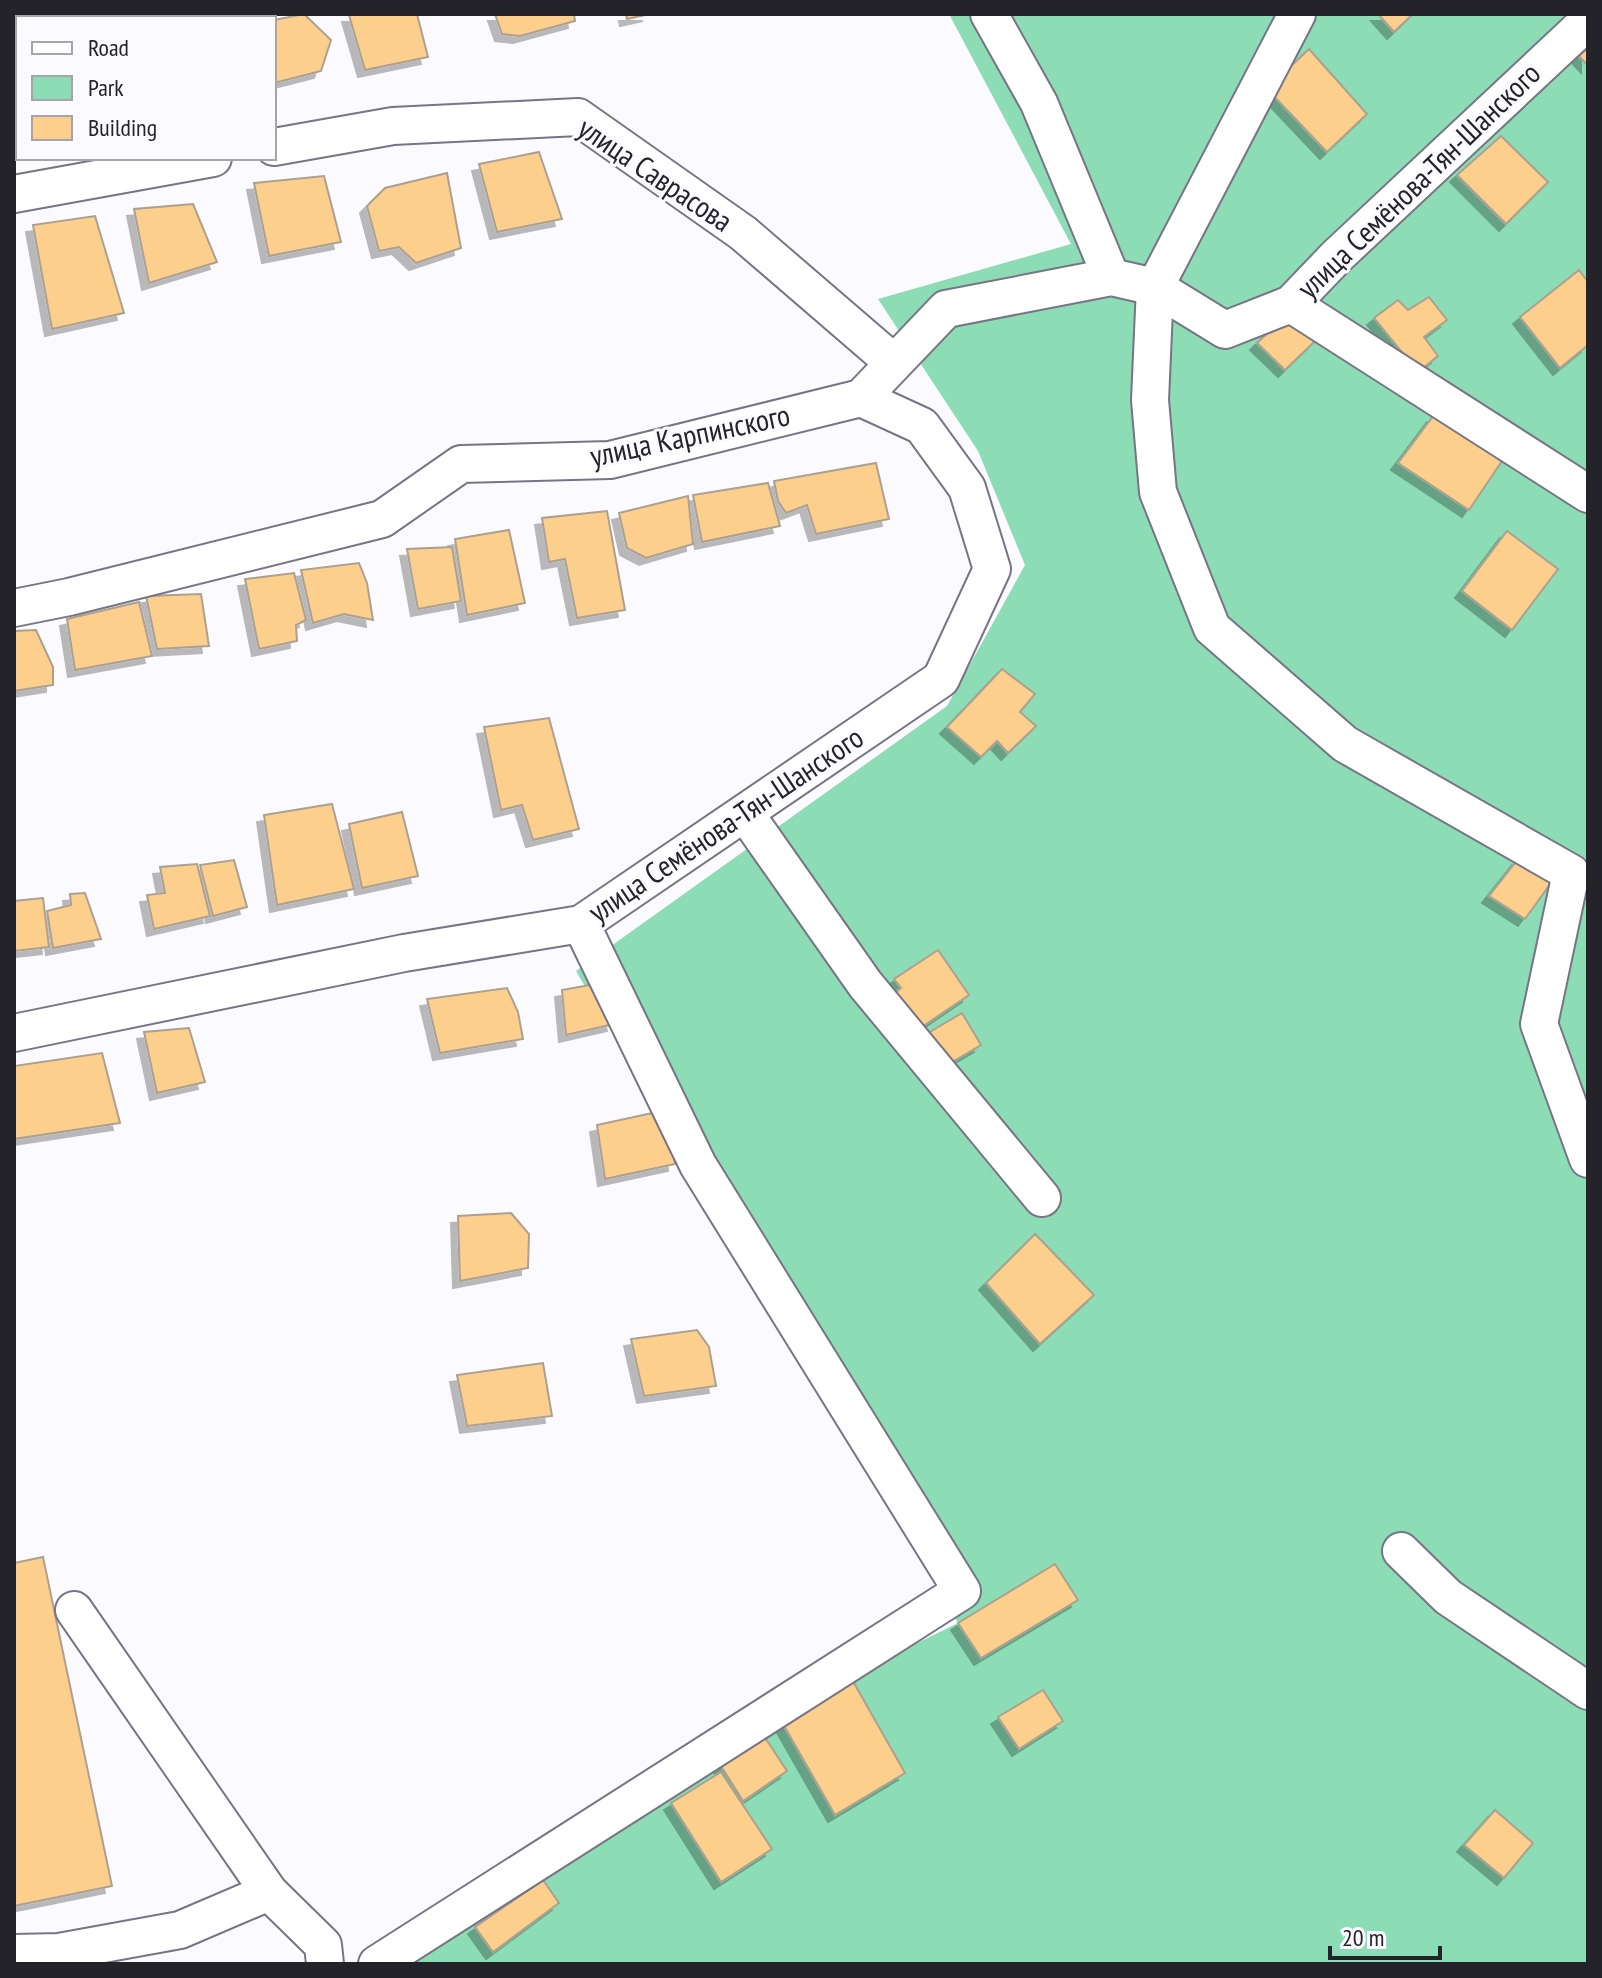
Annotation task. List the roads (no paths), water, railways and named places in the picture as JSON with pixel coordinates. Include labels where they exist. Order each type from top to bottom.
[{"type":"street","points":[[861,398],[946,309],[1111,277],[1039,103],[989,14]]},
{"type":"street","points":[[1297,14],[1155,287],[1150,400],[1158,492],[1212,628],[1345,744],[1571,873],[1539,1024],[1588,1159]]},
{"type":"street","name":"улица Семёнова-Тян-Шанского","points":[[1111,277],[1155,287],[1225,330],[1291,304],[1336,257],[1588,21]]},
{"type":"street","name":"улица Саврасова","points":[[276,147],[393,126],[578,117],[743,233],[894,363]]},
{"type":"street","points":[[14,194],[202,160]]},
{"type":"street","points":[[1291,304],[1588,494]]},
{"type":"street","name":"улица Семёнова-Тян-Шанского","points":[[14,1033],[404,953],[581,924],[941,679],[992,569],[967,488],[922,426],[861,398]]},
{"type":"street","name":"улица Карпинского","points":[[14,608],[84,594],[382,519],[461,464],[610,460],[861,398]]},
{"type":"street","points":[[745,813],[865,984],[1042,1198]]},
{"type":"street","points":[[377,1964],[962,1591],[698,1165],[581,924]]},
{"type":"street","points":[[1401,1551],[1448,1597],[1588,1691]]},
{"type":"street","points":[[74,1610],[269,1892],[323,1945],[325,1964]]},
{"type":"street","points":[[14,1953],[59,1952],[180,1930],[269,1892]]}]
